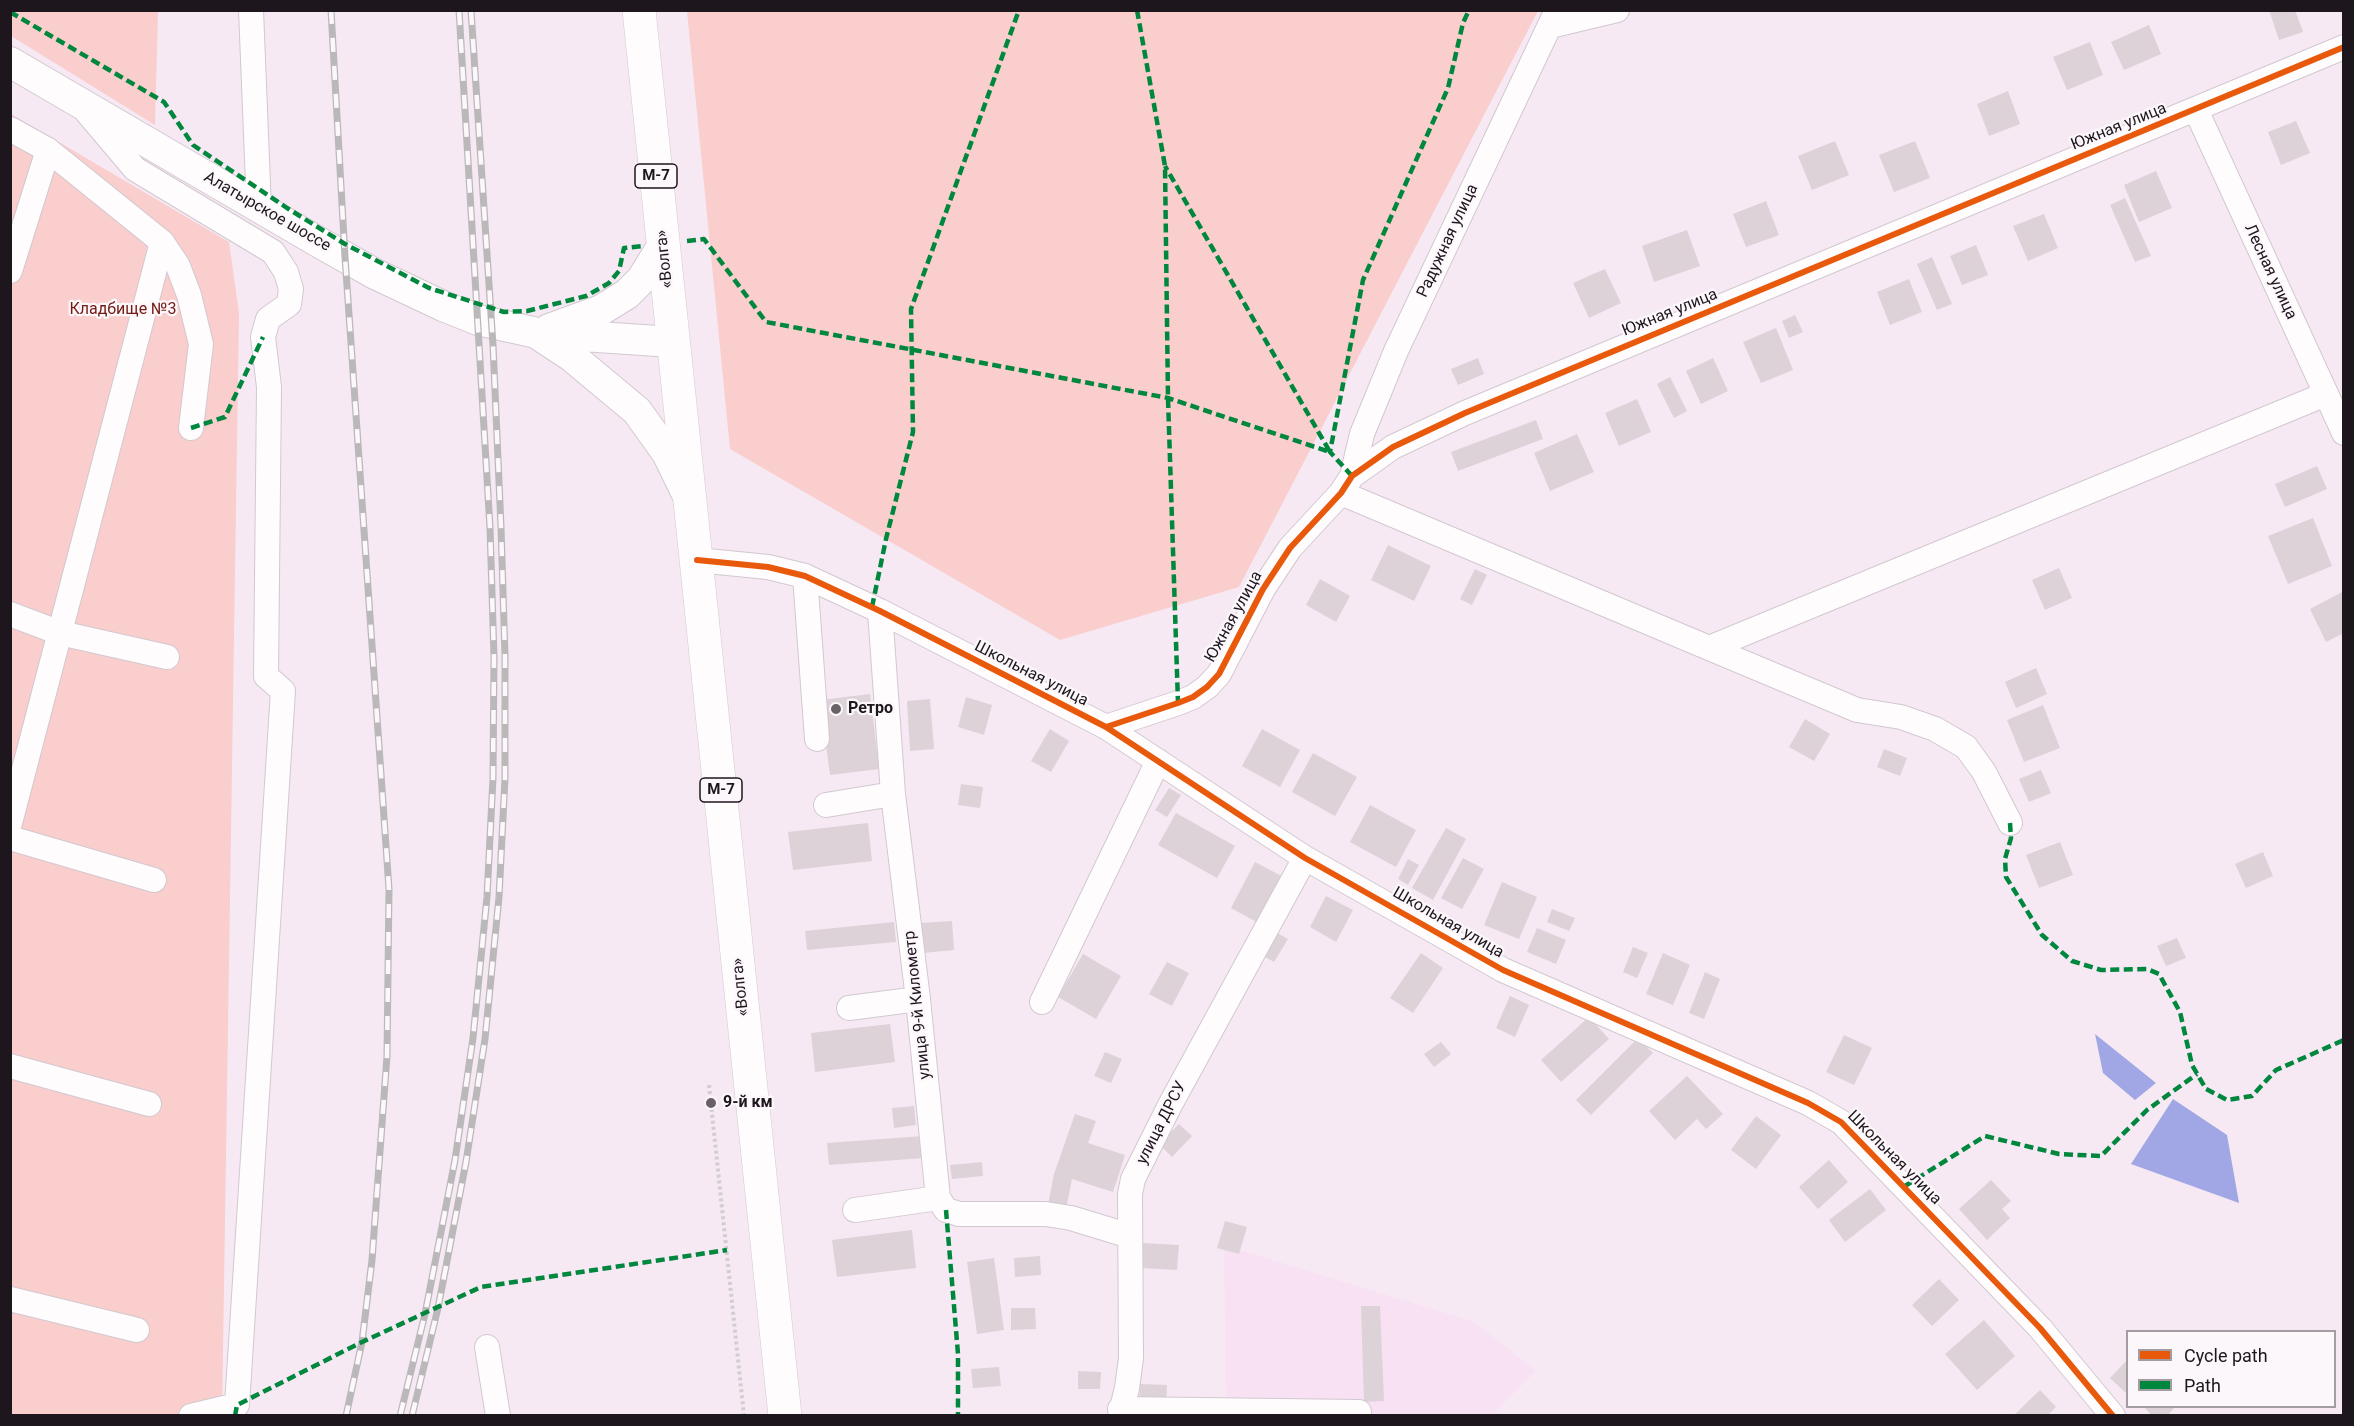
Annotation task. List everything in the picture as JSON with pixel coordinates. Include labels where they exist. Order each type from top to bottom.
[{"type":"highway","name":"«Волга»","points":[[639,10],[691,507]]},
{"type":"highway","name":"М-7","points":[[691,507],[697,560]]},
{"type":"highway","name":"«Волга»","points":[[697,560],[785,1416]]},
{"type":"main road","name":"Алатырское шоссе","points":[[10,62],[259,209],[375,274],[478,320],[537,333]]},
{"type":"main road","points":[[537,333],[601,310],[627,294],[642,279],[663,245]]},
{"type":"main road","points":[[537,333],[673,342]]},
{"type":"main road","points":[[537,333],[572,356],[637,411],[667,453],[681,480],[691,507]]},
{"type":"street","points":[[251,10],[259,209]]},
{"type":"street","points":[[1553,18],[1617,10]]},
{"type":"street","name":"Радужная улица","points":[[1346,484],[1362,434],[1396,351],[1553,18]]},
{"type":"street","name":"Южная улица","points":[[1106,727],[1178,703],[1193,697],[1207,687],[1219,674],[1263,589],[1290,548],[1346,484],[1392,447],[1465,412],[2343,47]]},
{"type":"street","points":[[74,98],[135,169],[273,252],[286,272],[291,289],[289,304],[268,319],[263,337],[269,387],[266,676],[283,691],[237,1405],[191,1416]]},
{"type":"street","name":"Лесная улица","points":[[2196,110],[2343,433]]},
{"type":"street","points":[[10,129],[48,150],[162,242],[178,266],[189,295],[201,344],[191,428]]},
{"type":"street","points":[[10,271],[48,150]]},
{"type":"street","points":[[10,823],[162,242]]},
{"type":"street","points":[[1709,648],[2326,394]]},
{"type":"street","points":[[1346,484],[1709,648],[1857,710],[1902,717],[1935,729],[1966,747],[1984,772],[2010,823]]},
{"type":"street","name":"Школьная улица","points":[[697,560],[768,567],[805,576],[880,611],[1106,727],[1305,858],[1503,970],[1808,1102],[1841,1122],[1869,1148],[2040,1328],[2113,1416]]},
{"type":"street","points":[[805,576],[817,739]]},
{"type":"street","name":"улица 9-й Километр","points":[[880,611],[894,794],[938,1198]]},
{"type":"street","points":[[10,614],[60,633],[167,657]]},
{"type":"street","points":[[1042,1002],[1158,761]]},
{"type":"street","points":[[826,805],[894,794]]},
{"type":"street","points":[[10,838],[153,880]]},
{"type":"street","name":"улица ДРСУ","points":[[1120,1412],[1127,1388],[1131,1358],[1130,1194],[1133,1179],[1170,1105],[1305,858]]},
{"type":"street","points":[[849,1008],[918,999]]},
{"type":"street","points":[[10,1066],[149,1104]]},
{"type":"street","points":[[855,1210],[938,1198],[946,1210],[959,1214],[1046,1214],[1071,1218],[1130,1236]]},
{"type":"street","points":[[10,1299],[137,1330]]},
{"type":"street","points":[[487,1347],[498,1416]]},
{"type":"street","points":[[1120,1412],[1359,1412],[1359,1416]]},
{"type":"path","points":[[709,1085],[744,1416]]},
{"type":"shaded area","points":[[1224,1245],[1474,1322],[1536,1371],[1497,1410],[1503,1415],[1369,1415],[1226,1404]]},
{"type":"green space","points":[[687,10],[1538,11],[1239,587],[1060,640],[730,449]]},
{"type":"green space","points":[[10,11],[158,11],[155,125],[11,36]]},
{"type":"green space","name":"Кладбище №3","points":[[11,114],[229,242],[239,313],[222,1415],[11,1416]]},
{"type":"water","points":[[2095,1034],[2156,1083],[2135,1100],[2103,1073]]},
{"type":"water","points":[[2173,1099],[2227,1135],[2239,1203],[2131,1164]]},
{"type":"building","points":[[2269,10],[2295,10],[2303,32],[2279,40]]},
{"type":"building","points":[[2149,25],[2161,54],[2124,70],[2111,42]]},
{"type":"building","points":[[2090,42],[2103,75],[2067,90],[2053,57]]},
{"type":"building","points":[[2008,91],[2020,124],[1989,136],[1977,104]]},
{"type":"building","points":[[2296,121],[2310,153],[2281,165],[2268,132]]},
{"type":"building","points":[[1835,141],[1849,175],[1812,190],[1798,156]]},
{"type":"building","points":[[1915,141],[1930,178],[1894,192],[1879,155]]},
{"type":"building","points":[[2156,171],[2172,208],[2139,222],[2124,185]]},
{"type":"building","points":[[2125,198],[2151,256],[2135,262],[2110,205]]},
{"type":"building","points":[[1766,201],[1779,235],[1746,247],[1733,214]]},
{"type":"building","points":[[2044,214],[2058,248],[2028,261],[2013,226]]},
{"type":"building","points":[[1687,230],[1700,266],[1654,282],[1642,246]]},
{"type":"building","points":[[1976,245],[1988,275],[1962,285],[1950,256]]},
{"type":"building","points":[[1932,257],[1952,304],[1937,310],[1917,264]]},
{"type":"building","points":[[1605,269],[1621,303],[1589,318],[1573,283]]},
{"type":"building","points":[[1909,279],[1922,312],[1890,325],[1877,292]]},
{"type":"building","points":[[1795,315],[1803,332],[1789,338],[1782,321]]},
{"type":"building","points":[[1776,328],[1793,370],[1761,383],[1743,342]]},
{"type":"building","points":[[1478,358],[1484,374],[1458,385],[1451,369]]},
{"type":"building","points":[[1713,358],[1728,391],[1701,404],[1686,371]]},
{"type":"building","points":[[1670,377],[1687,411],[1674,418],[1657,384]]},
{"type":"building","points":[[1637,399],[1651,432],[1619,446],[1605,413]]},
{"type":"building","points":[[1536,420],[1543,439],[1458,471],[1451,452]]},
{"type":"building","points":[[1577,434],[1594,472],[1550,491],[1534,453]]},
{"type":"building","points":[[2317,466],[2327,489],[2285,507],[2275,484]]},
{"type":"building","points":[[2313,518],[2332,566],[2288,584],[2268,536]]},
{"type":"building","points":[[1388,545],[1431,566],[1414,601],[1371,580]]},
{"type":"building","points":[[2059,568],[2072,598],[2045,610],[2032,580]]},
{"type":"building","points":[[1475,569],[1487,575],[1472,605],[1460,599]]},
{"type":"building","points":[[1320,579],[1350,596],[1336,622],[1306,605]]},
{"type":"building","points":[[2344,591],[2344,633],[2326,642],[2310,609]]},
{"type":"building","points":[[2036,668],[2047,694],[2016,708],[2005,682]]},
{"type":"building","points":[[870,694],[879,769],[830,775],[820,700]]},
{"type":"building","points":[[966,697],[992,705],[984,735],[958,727]]},
{"type":"building","points":[[930,699],[934,749],[910,751],[907,701]]},
{"type":"building","points":[[2043,705],[2060,748],[2024,762],[2007,720]]},
{"type":"building","points":[[1805,719],[1830,734],[1814,761],[1789,747]]},
{"type":"building","points":[[1050,729],[1069,741],[1051,772],[1031,761]]},
{"type":"building","points":[[1262,729],[1300,750],[1280,787],[1242,766]]},
{"type":"building","points":[[1884,749],[1907,758],[1900,776],[1877,767]]},
{"type":"building","points":[[1313,753],[1357,777],[1335,816],[1292,792]]},
{"type":"building","points":[[2041,770],[2051,793],[2029,802],[2019,779]]},
{"type":"building","points":[[961,784],[983,787],[980,808],[958,805]]},
{"type":"building","points":[[1169,788],[1181,795],[1167,817],[1155,810]]},
{"type":"building","points":[[1370,805],[1416,830],[1396,867],[1350,842]]},
{"type":"building","points":[[1176,813],[1235,846],[1217,878],[1158,845]]},
{"type":"building","points":[[868,823],[872,861],[793,870],[788,832]]},
{"type":"building","points":[[1446,828],[1466,839],[1433,900],[1412,888]]},
{"type":"building","points":[[2060,842],[2073,875],[2039,888],[2026,855]]},
{"type":"building","points":[[2263,852],[2273,876],[2246,888],[2235,864]]},
{"type":"building","points":[[1463,858],[1484,869],[1462,909],[1441,898]]},
{"type":"building","points":[[1408,859],[1419,865],[1408,885],[1398,879]]},
{"type":"building","points":[[1255,862],[1287,879],[1262,925],[1231,908]]},
{"type":"building","points":[[1502,882],[1537,897],[1519,939],[1484,925]]},
{"type":"building","points":[[1326,896],[1353,910],[1336,942],[1310,927]]},
{"type":"building","points":[[1552,909],[1575,918],[1569,931],[1547,922]]},
{"type":"building","points":[[952,921],[954,950],[923,953],[921,923]]},
{"type":"building","points":[[894,922],[896,942],[807,950],[805,931]]},
{"type":"building","points":[[1537,928],[1566,940],[1556,964],[1527,952]]},
{"type":"building","points":[[1274,931],[1288,939],[1274,962],[1260,954]]},
{"type":"building","points":[[2177,938],[2186,958],[2166,966],[2157,946]]},
{"type":"building","points":[[1633,947],[1648,953],[1637,978],[1623,972]]},
{"type":"building","points":[[1421,953],[1443,968],[1413,1013],[1390,998]]},
{"type":"building","points":[[1663,953],[1690,965],[1673,1005],[1646,994]]},
{"type":"building","points":[[1083,954],[1121,976],[1096,1019],[1058,997]]},
{"type":"building","points":[[1167,962],[1189,973],[1172,1006],[1149,994]]},
{"type":"building","points":[[1705,972],[1720,979],[1704,1019],[1689,1013]]},
{"type":"building","points":[[1510,996],[1529,1005],[1515,1037],[1496,1028]]},
{"type":"building","points":[[1589,1017],[1609,1039],[1561,1082],[1541,1060]]},
{"type":"building","points":[[890,1024],[895,1062],[815,1072],[811,1033]]},
{"type":"building","points":[[1844,1035],[1872,1048],[1854,1085],[1826,1072]]},
{"type":"building","points":[[1638,1038],[1653,1053],[1591,1115],[1576,1100]]},
{"type":"building","points":[[1441,1042],[1451,1054],[1434,1067],[1424,1054]]},
{"type":"building","points":[[1105,1052],[1122,1059],[1111,1083],[1094,1076]]},
{"type":"building","points":[[1687,1076],[1723,1114],[1706,1129],[1697,1119],[1675,1140],[1649,1111]]},
{"type":"building","points":[[914,1106],[916,1125],[894,1128],[892,1108]]},
{"type":"building","points":[[1075,1114],[1096,1121],[1088,1143],[1125,1155],[1113,1192],[1072,1179],[1066,1209],[1048,1205],[1054,1174]]},
{"type":"building","points":[[1756,1116],[1781,1135],[1756,1169],[1731,1150]]},
{"type":"building","points":[[1179,1124],[1192,1136],[1172,1157],[1159,1144]]},
{"type":"building","points":[[923,1136],[924,1158],[829,1165],[827,1143]]},
{"type":"building","points":[[1829,1160],[1848,1182],[1818,1209],[1799,1187]]},
{"type":"building","points":[[982,1162],[983,1176],[952,1179],[950,1165]]},
{"type":"building","points":[[1991,1180],[2011,1201],[2002,1209],[2010,1218],[1987,1240],[1959,1209]]},
{"type":"building","points":[[1870,1189],[1886,1210],[1845,1242],[1829,1220]]},
{"type":"building","points":[[1225,1221],[1247,1227],[1239,1254],[1217,1248]]},
{"type":"building","points":[[912,1230],[916,1268],[837,1277],[832,1240]]},
{"type":"building","points":[[1143,1243],[1179,1245],[1177,1270],[1141,1268]]},
{"type":"building","points":[[1040,1256],[1041,1275],[1015,1277],[1014,1258]]},
{"type":"building","points":[[994,1258],[1004,1330],[977,1334],[967,1262]]},
{"type":"building","points":[[1939,1279],[1959,1300],[1932,1326],[1912,1305]]},
{"type":"building","points":[[1361,1306],[1380,1306],[1384,1401],[1364,1402]]},
{"type":"building","points":[[1011,1308],[1035,1308],[1036,1329],[1011,1330]]},
{"type":"building","points":[[1984,1320],[2015,1356],[1977,1390],[1945,1354]]},
{"type":"building","points":[[2126,1361],[2126,1393],[2110,1378]]},
{"type":"building","points":[[999,1367],[1001,1386],[973,1388],[971,1369]]},
{"type":"building","points":[[1078,1371],[1101,1372],[1100,1389],[1078,1389]]},
{"type":"building","points":[[1140,1384],[1167,1385],[1166,1405],[1139,1404]]},
{"type":"building","points":[[2040,1390],[2056,1407],[2047,1416],[2013,1416]]},
{"type":"building","points":[[2145,1408],[2174,1408],[2167,1416],[2152,1416]]},
{"type":"railway","points":[[331,10],[345,257],[389,889],[387,1056],[372,1260],[362,1342],[346,1416]]},
{"type":"railway","points":[[400,1416],[425,1314],[455,1160],[473,1038],[487,897],[493,778],[494,657],[490,528],[459,10]]},
{"type":"railway","points":[[412,1416],[438,1308],[466,1162],[485,1039],[499,897],[505,778],[505,656],[493,345],[471,10]]},
{"type":"marked path","points":[[872,607],[886,539],[913,432],[911,309],[1019,10]]},
{"type":"marked path","points":[[1137,10],[1165,166],[1168,398],[1178,703]]},
{"type":"marked path","points":[[1352,476],[1330,452],[1363,280],[1448,88],[1463,23],[1469,10]]},
{"type":"marked path","points":[[10,12],[164,102],[193,145],[287,208],[345,244],[429,288],[504,312],[527,311],[586,296],[609,283],[619,271],[624,248],[643,246]]},
{"type":"marked path","points":[[687,241],[704,239],[766,322],[1168,398],[1330,452],[1165,166]]},
{"type":"marked path","points":[[191,428],[225,417],[263,337]]},
{"type":"marked path","points":[[2010,823],[2011,838],[2005,859],[2006,877],[2042,935],[2072,961],[2101,970],[2147,969],[2159,974],[2180,1012],[2192,1065],[2206,1089],[2227,1100],[2252,1096],[2276,1070],[2344,1040]]},
{"type":"marked path","points":[[1905,1186],[1985,1136],[2059,1154],[2101,1156],[2147,1110],[2197,1074]]},
{"type":"marked path","points":[[946,1210],[958,1354],[958,1416]]},
{"type":"marked path","points":[[235,1416],[237,1405],[362,1342],[481,1287],[727,1250]]},
{"type":"cycle path","points":[[1106,727],[1178,703],[1193,697],[1207,687],[1219,674],[1263,589],[1290,548],[1341,493],[1352,476],[1393,447],[1465,413],[2344,47]]},
{"type":"cycle path","points":[[697,560],[768,567],[805,576],[880,611],[1106,727],[1305,858],[1503,970],[1808,1103],[1841,1122],[2040,1328],[2113,1416]]},
{"type":"place","name":"Ретро","points":[[836,709]]},
{"type":"place","name":"9-й км","points":[[711,1103]]}]
